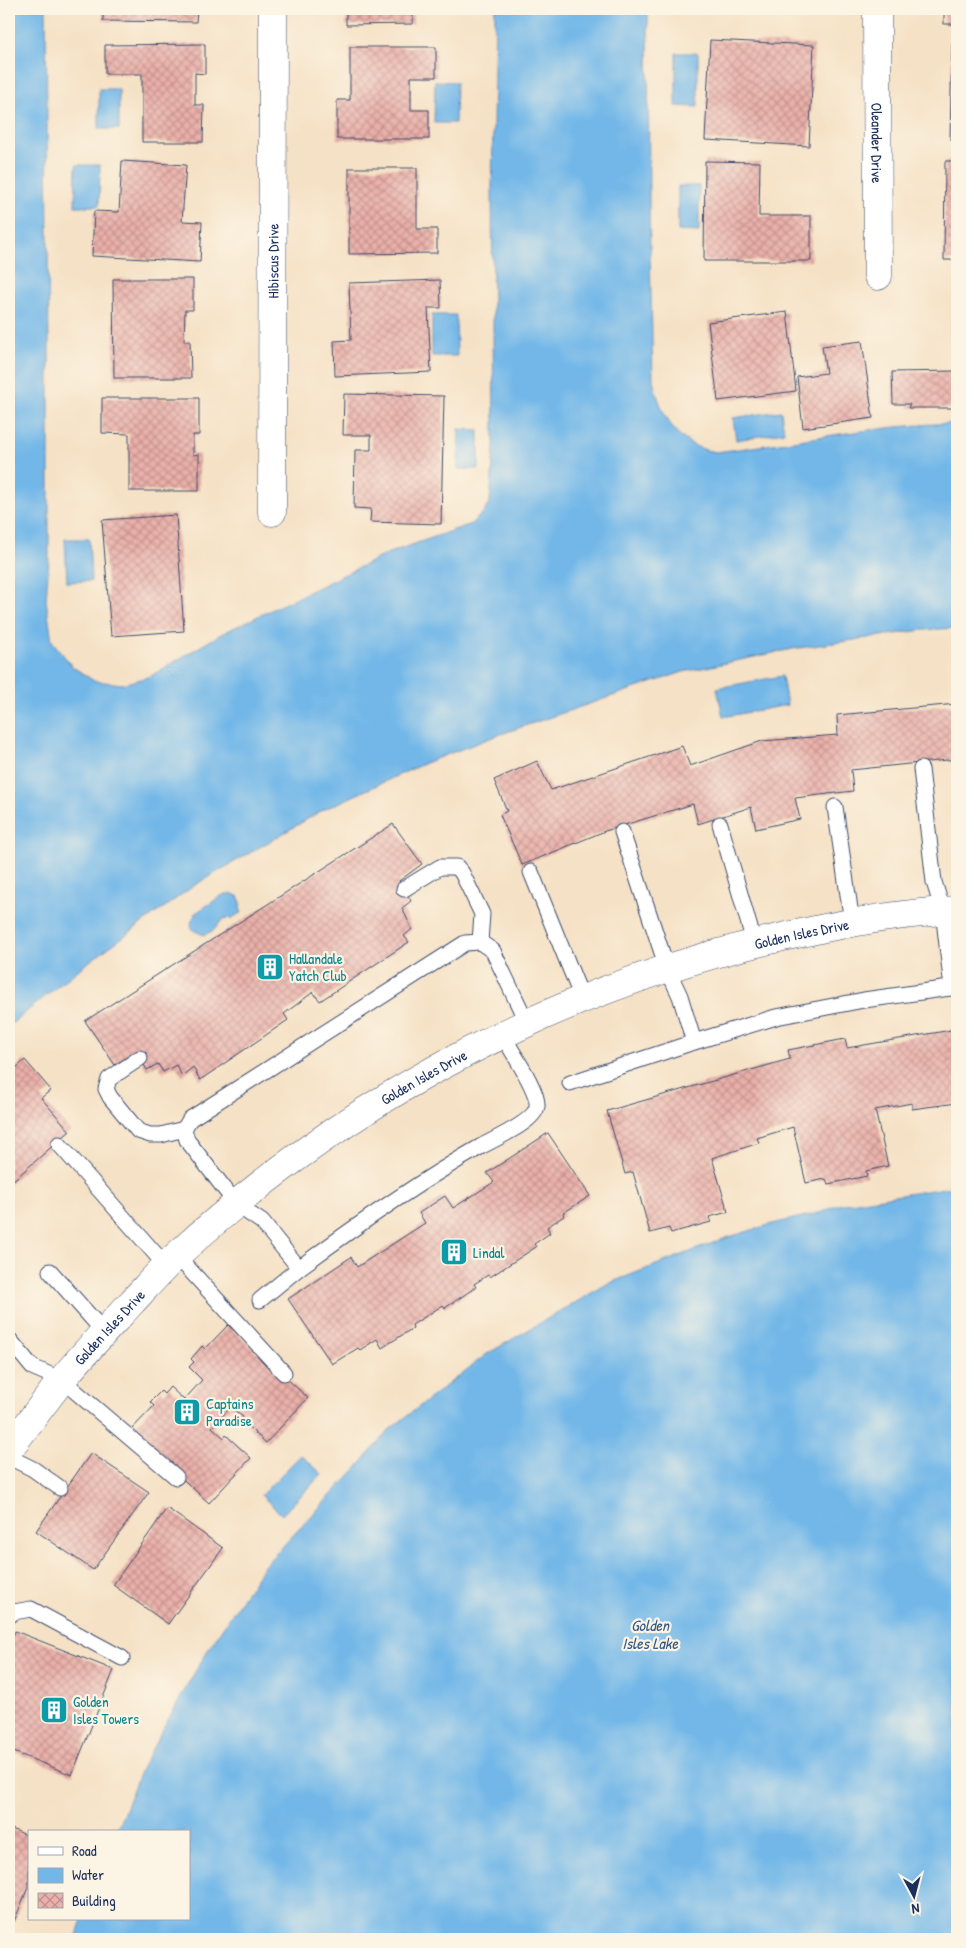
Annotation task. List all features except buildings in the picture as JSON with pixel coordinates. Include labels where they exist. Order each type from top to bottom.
[{"type":"street","name":"Hibiscus Drive","points":[[272,512],[273,9]]},
{"type":"street","name":"Oleander Drive","points":[[877,9],[878,276]]},
{"type":"street","name":"Golden Isles Drive","points":[[9,1449],[62,1380],[104,1332],[172,1261],[237,1205],[284,1168],[356,1116],[433,1070],[502,1034],[582,998],[667,968],[754,942],[852,922],[950,910]]},
{"type":"lane","points":[[570,1083],[776,1017],[864,1000],[955,988],[950,910],[934,882],[921,769]]},
{"type":"lane","points":[[835,807],[852,922]]},
{"type":"lane","points":[[720,824],[754,942]]},
{"type":"lane","points":[[622,832],[667,968],[680,996],[694,1042]]},
{"type":"lane","points":[[404,889],[440,867],[457,867],[462,872],[482,914],[480,942]]},
{"type":"lane","points":[[531,872],[582,998]]},
{"type":"lane","points":[[140,1058],[109,1079],[106,1089],[110,1097],[138,1131],[150,1135],[161,1135],[184,1129],[190,1119],[465,942],[480,942],[493,951],[527,1023]]},
{"type":"lane","points":[[260,1300],[358,1223],[470,1153],[531,1118],[537,1106],[536,1093],[502,1034]]},
{"type":"lane","points":[[184,1129],[187,1140],[237,1205],[262,1222],[299,1268]]},
{"type":"lane","points":[[59,1144],[284,1373]]},
{"type":"lane","points":[[50,1271],[104,1332]]},
{"type":"lane","points":[[9,1339],[32,1367],[62,1380],[176,1477]]},
{"type":"lane","points":[[9,1457],[33,1469],[60,1488]]},
{"type":"lane","points":[[9,1616],[14,1612],[31,1609],[122,1658]]},
{"type":"water","points":[[9,9],[46,9],[49,559],[46,600],[52,641],[73,667],[94,681],[123,684],[151,676],[221,634],[389,553],[471,524],[484,512],[490,501],[494,448],[492,188],[495,9],[648,9],[649,204],[653,380],[666,417],[680,436],[702,449],[716,452],[866,430],[957,423],[957,628],[923,630],[792,649],[683,672],[498,735],[425,763],[323,810],[195,885],[83,966],[9,1026]]},
{"type":"water","points":[[676,53],[698,53],[698,107],[676,106]]},
{"type":"water","points":[[435,81],[456,82],[455,123],[434,123]]},
{"type":"water","points":[[99,89],[119,89],[119,129],[99,129]]},
{"type":"water","points":[[76,165],[100,165],[99,206],[75,206]]},
{"type":"water","points":[[678,186],[699,186],[699,232],[678,231]]},
{"type":"water","points":[[432,315],[456,315],[457,356],[432,356]]},
{"type":"water","points":[[781,411],[784,432],[736,440],[733,418]]},
{"type":"water","points":[[459,429],[479,430],[479,469],[458,469]]},
{"type":"water","points":[[65,539],[89,539],[91,581],[67,582]]},
{"type":"water","points":[[782,676],[787,705],[723,717],[717,688]]},
{"type":"water","points":[[226,893],[227,895],[230,893],[238,896],[242,912],[232,918],[223,919],[214,930],[204,935],[193,930],[191,923],[195,916],[194,914]]},
{"type":"water","name":"Golden Isles Lake","points":[[957,1186],[957,1939],[76,1939],[82,1920],[190,1920],[190,1830],[117,1830],[141,1769],[209,1648],[264,1566],[357,1468],[389,1430],[487,1354],[607,1284],[726,1238],[768,1225],[823,1212],[838,1205]]},
{"type":"water","points":[[301,1455],[322,1474],[282,1515],[261,1495]]},
{"type":"place","name":"Hallandale Yatch Club","points":[[270,967]]},
{"type":"place","name":"Lindal","points":[[454,1252]]},
{"type":"place","name":"Captains Paradise","points":[[187,1412]]},
{"type":"place","name":"Golden Isles Towers","points":[[54,1710]]}]
